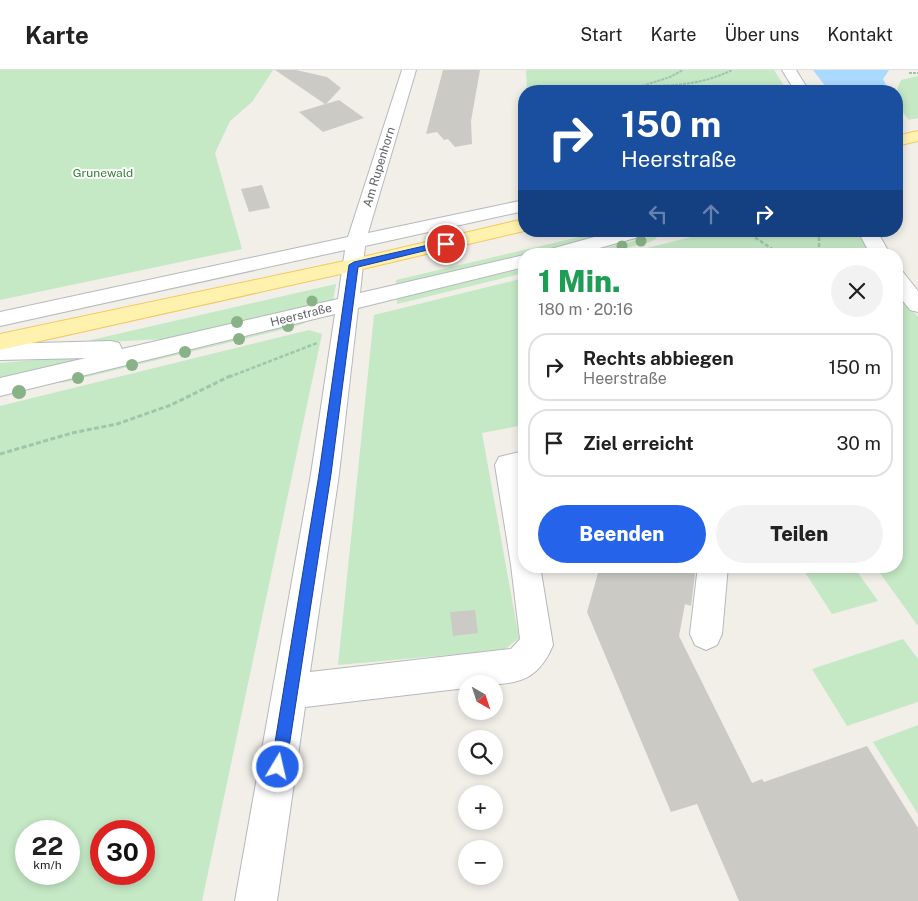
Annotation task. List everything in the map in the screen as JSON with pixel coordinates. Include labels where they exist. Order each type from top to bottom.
[{"type":"main road","points":[[903,139],[918,136]]},
{"type":"main road","points":[[0,342],[354,265],[518,226]]},
{"type":"street","name":"Am Rupenhorn","points":[[256,901],[324,484],[356,242],[409,70]]},
{"type":"street","points":[[790,70],[799,85]]},
{"type":"street","points":[[0,319],[518,206]]},
{"type":"street","points":[[576,248],[617,237]]},
{"type":"street","points":[[870,237],[877,248]]},
{"type":"street","points":[[219,294],[356,242]]},
{"type":"street","name":"Heerstraße","points":[[0,387],[518,262]]},
{"type":"street","points":[[903,285],[918,304]]},
{"type":"street","name":"Heerstraße","points":[[0,352],[166,347]]},
{"type":"street","points":[[518,463],[508,465],[518,525]]},
{"type":"street","points":[[290,690],[519,665],[538,645],[526,573]]},
{"type":"street","points":[[706,634],[712,573]]},
{"type":"path","points":[[643,85],[676,76],[683,70]]},
{"type":"path","points":[[686,85],[709,80],[732,70]]},
{"type":"path","points":[[909,72],[918,72]]},
{"type":"path","points":[[753,237],[771,248]]},
{"type":"path","points":[[0,454],[72,432],[117,424],[171,405],[236,374],[325,340]]},
{"type":"green space","name":"Grunewald","points":[[0,70],[273,70],[252,102],[230,121],[215,153],[242,249],[0,300]]},
{"type":"green space","points":[[526,70],[774,70],[783,85],[527,85]]},
{"type":"green space","points":[[918,76],[918,118],[909,120],[903,112],[903,85],[899,85],[901,80]]},
{"type":"green space","points":[[579,237],[596,237],[598,239],[560,248],[532,248]]},
{"type":"green space","points":[[648,237],[657,238],[650,242],[626,248],[605,248]]},
{"type":"green space","points":[[691,237],[861,237],[868,248],[647,248]]},
{"type":"green space","points":[[518,251],[518,257],[396,287],[396,280]]},
{"type":"green space","points":[[518,269],[518,274],[397,304],[397,298]]},
{"type":"green space","points":[[518,279],[518,426],[482,433],[519,638],[504,650],[338,665],[374,315]]},
{"type":"green space","points":[[336,284],[333,301],[195,334],[163,339],[89,343],[91,340]]},
{"type":"green space","points":[[903,299],[918,317],[918,626],[880,573],[903,573]]},
{"type":"green space","points":[[304,321],[305,323],[293,327],[66,382],[39,385]]},
{"type":"green space","points":[[309,330],[322,334],[202,901],[0,901],[0,406]]},
{"type":"green space","points":[[85,356],[87,359],[0,380],[0,363]]},
{"type":"green space","points":[[806,573],[858,573],[878,601],[832,614]]},
{"type":"green space","points":[[903,639],[918,659],[918,702],[847,726],[812,669]]},
{"type":"green space","points":[[918,725],[918,814],[873,742]]},
{"type":"water","points":[[813,70],[889,70],[883,79],[886,85],[824,85]]},
{"type":"pier","points":[[913,119],[918,123],[918,155],[909,157],[903,153],[903,121]]},
{"type":"building","points":[[275,70],[296,70],[327,77],[341,88],[326,104],[339,100],[364,118],[323,132],[299,112],[325,104]]},
{"type":"building","points":[[443,70],[480,70],[471,121],[472,144],[455,147],[448,139],[444,140],[437,132],[426,134]]},
{"type":"building","points":[[262,185],[270,208],[249,212],[241,189]]},
{"type":"building","points":[[598,573],[695,573],[691,606],[685,604],[679,636],[752,783],[762,779],[764,782],[867,746],[918,828],[918,901],[739,901],[697,804],[671,812],[587,612]]},
{"type":"building","points":[[475,610],[478,633],[453,636],[450,612]]},
{"type":"route","points":[[278,767],[325,474],[354,265],[446,244]]}]
